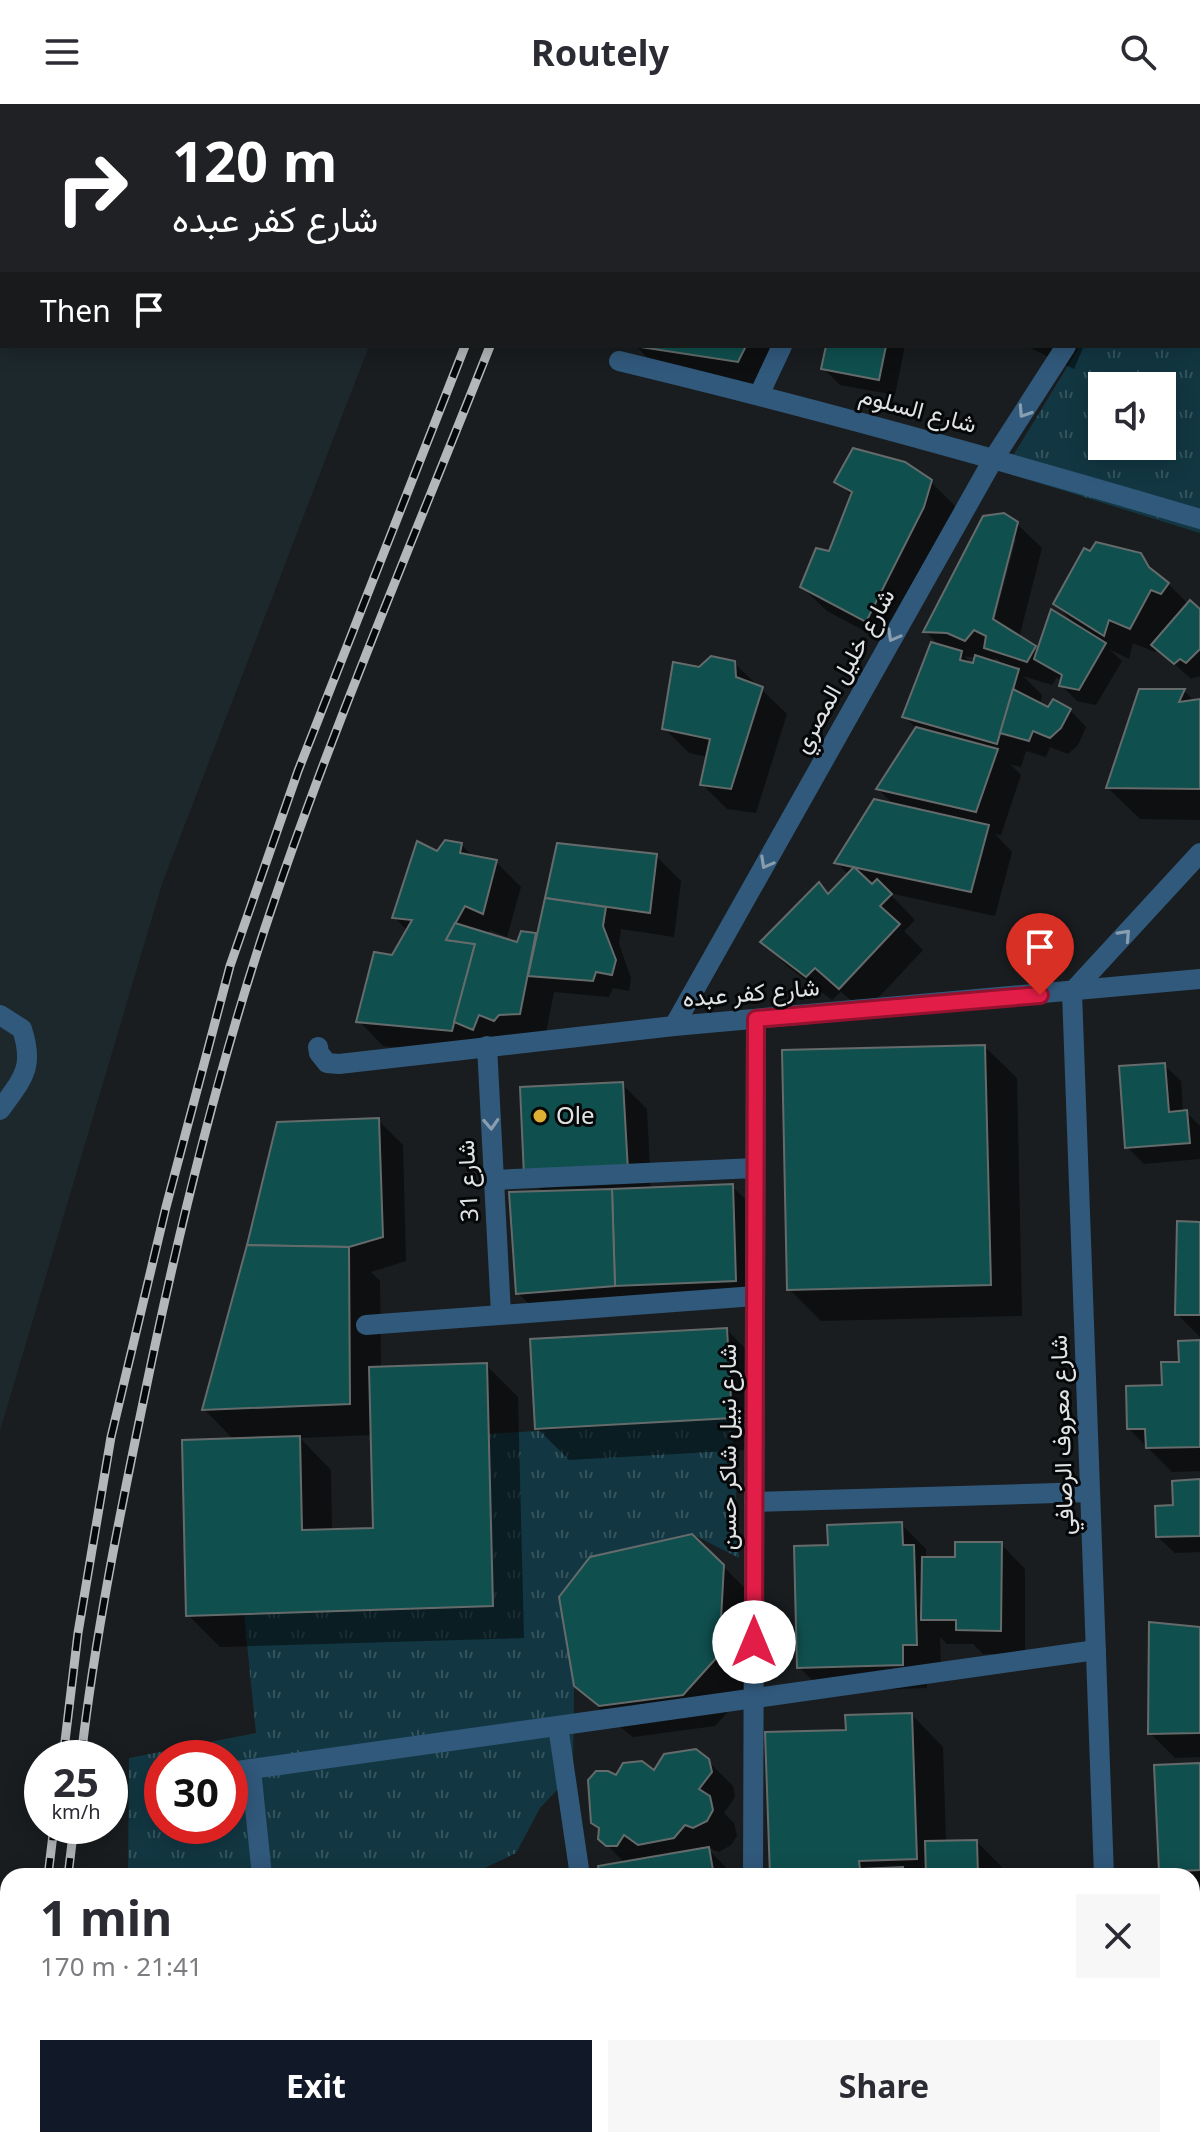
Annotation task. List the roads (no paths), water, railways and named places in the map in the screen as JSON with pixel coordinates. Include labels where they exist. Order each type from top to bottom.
[{"type":"street","points":[[759,395],[781,348]]},
{"type":"street","name":"شارع خليل المصري","points":[[674,1026],[994,458],[1065,348]]},
{"type":"street","name":"شارع السلوم","points":[[619,361],[994,458],[1200,519]]},
{"type":"street","points":[[1072,992],[1200,853]]},
{"type":"street","name":"شارع كفر عبده","points":[[318,1047],[327,1063],[339,1064],[674,1026],[1200,979]]},
{"type":"street","name":"شارع معروف الرصافي","points":[[1072,992],[1104,1868]]},
{"type":"street","points":[[0,1015],[22,1029],[28,1048],[26,1073],[0,1110]]},
{"type":"street","name":"شارع نبيل شاكر حسن","points":[[753,1868],[756,1019]]},
{"type":"street","name":"شارع 31","points":[[487,1046],[501,1314]]},
{"type":"street","points":[[494,1180],[755,1168]]},
{"type":"street","points":[[366,1325],[755,1296]]},
{"type":"street","points":[[754,1502],[1090,1492]]},
{"type":"street","points":[[248,1770],[1096,1650]]},
{"type":"street","points":[[558,1726],[579,1868]]},
{"type":"street","points":[[248,1809],[260,1868]]},
{"type":"railway","points":[[65,1740],[78,1633],[111,1437],[166,1207],[230,966],[298,771],[464,348]]},
{"type":"railway","points":[[83,1740],[117,1529],[145,1393],[183,1219],[228,1047],[263,934],[315,786],[489,348]]},
{"type":"railway","points":[[49,1868],[52,1844]]},
{"type":"railway","points":[[69,1868],[72,1844]]},
{"type":"place","name":"Ole","points":[[540,1116]]}]
